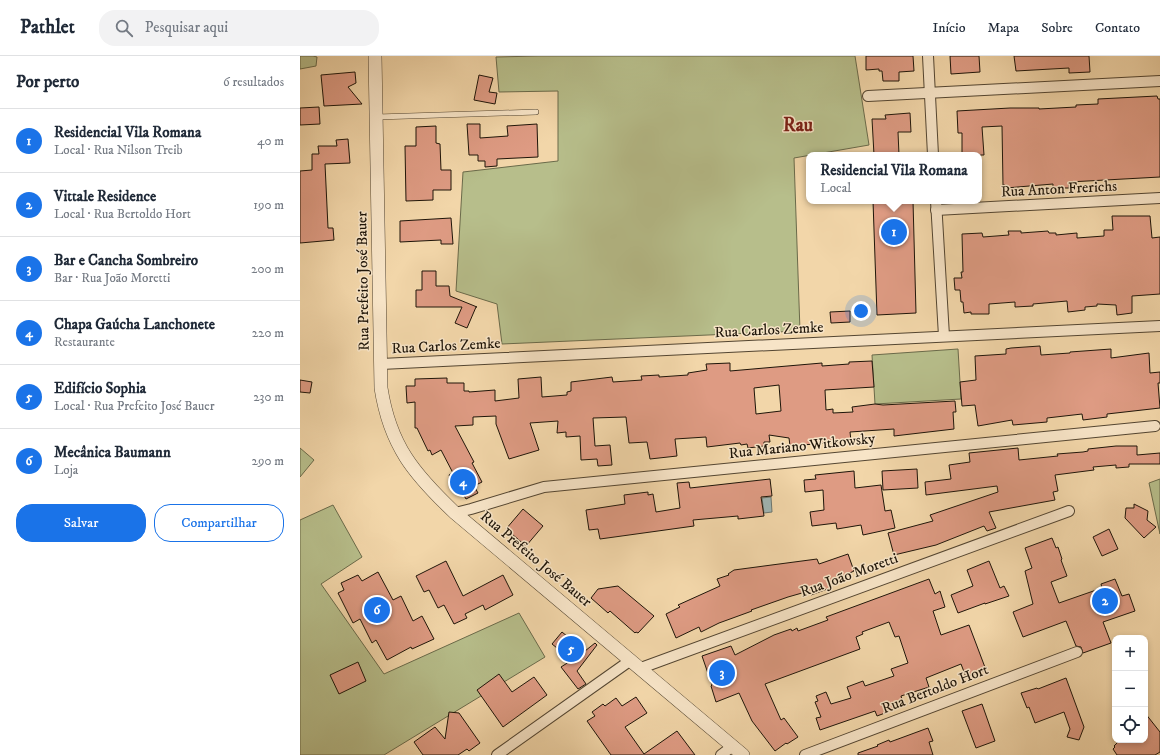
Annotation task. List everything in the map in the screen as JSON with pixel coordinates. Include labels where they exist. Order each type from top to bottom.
[{"type":"street","name":"Rua Prefeito José Bauer","points":[[376,56],[381,388],[391,431],[402,453],[431,490],[456,513],[738,751]]},
{"type":"street","points":[[928,56],[933,152]]},
{"type":"street","points":[[868,96],[1160,81]]},
{"type":"street","name":"Rua Anton Frerichs","points":[[936,206],[1160,198]]},
{"type":"street","points":[[936,206],[944,336]]},
{"type":"street","name":"Rua Carlos Zemke","points":[[380,364],[1160,326]]},
{"type":"street","name":"Rua Mariano Witkowsky","points":[[456,513],[544,487],[1155,426]]},
{"type":"street","name":"Rua João Moretti","points":[[497,755],[636,664],[1068,511]]},
{"type":"street","name":"Rua Bertoldo Hort","points":[[804,755],[1077,652]]},
{"type":"street","points":[[721,755],[738,751]]},
{"type":"lane","points":[[377,117],[536,112]]},
{"type":"green space","points":[[300,56],[317,57],[316,66],[300,69]]},
{"type":"green space","points":[[855,56],[869,145],[829,152],[806,152],[806,156],[794,158],[800,331],[502,344],[497,304],[456,291],[463,172],[558,161],[558,91],[499,92],[496,57]]},
{"type":"green space","points":[[958,349],[961,399],[875,404],[872,355]]},
{"type":"green space","points":[[300,448],[314,460],[300,477]]},
{"type":"green space","points":[[1160,479],[1160,534],[1149,483]]},
{"type":"green space","points":[[333,505],[362,557],[321,584],[384,674],[519,613],[545,657],[384,755],[300,755],[300,520]]},
{"type":"water","points":[[771,497],[772,512],[764,513],[762,498]]},
{"type":"building","points":[[866,56],[913,56],[914,71],[899,72],[899,81],[883,81],[882,71],[879,71],[879,69],[866,70]]},
{"type":"building","points":[[950,56],[979,56],[980,72],[951,74]]},
{"type":"building","points":[[1014,56],[1089,56],[1090,72],[1069,73],[1069,68],[1016,71]]},
{"type":"building","points":[[355,72],[356,83],[348,87],[362,104],[324,106],[321,75]]},
{"type":"building","points":[[479,75],[493,78],[489,92],[497,93],[495,104],[474,100]]},
{"type":"building","points":[[1157,96],[1158,99],[1160,99],[1160,177],[1069,182],[1069,188],[1053,188],[1053,184],[1006,188],[1005,185],[1003,185],[1002,126],[982,127],[984,155],[982,155],[982,152],[962,152],[962,133],[958,133],[957,111],[1010,108],[1039,109],[1076,107],[1076,105],[1098,104],[1098,99]]},
{"type":"building","points":[[319,107],[320,124],[300,125],[300,108]]},
{"type":"building","points":[[910,113],[911,132],[898,132],[899,152],[874,152],[872,119],[886,119],[885,115]]},
{"type":"building","points":[[467,124],[480,124],[480,138],[508,136],[507,126],[537,124],[538,157],[497,159],[497,166],[485,167],[485,161],[478,161],[478,155],[469,155]]},
{"type":"building","points":[[436,126],[436,143],[440,144],[441,170],[451,170],[451,190],[433,190],[433,200],[406,201],[405,146],[416,146],[416,127]]},
{"type":"building","points":[[348,139],[350,163],[325,164],[328,228],[333,228],[334,240],[300,243],[300,171],[312,170],[312,154],[319,154],[318,146],[337,146],[336,140]]},
{"type":"building","points":[[873,204],[913,204],[916,313],[877,315]]},
{"type":"building","points":[[1112,216],[1150,216],[1152,238],[1160,237],[1160,294],[1132,296],[1132,313],[1117,315],[1116,305],[1097,304],[1097,306],[1085,307],[1085,310],[1068,312],[1067,301],[1015,307],[1015,302],[989,304],[989,314],[971,314],[971,312],[964,313],[960,290],[955,290],[954,278],[962,278],[962,234],[982,233],[983,237],[1009,235],[1008,231],[1021,231],[1021,233],[1048,231],[1049,233],[1056,233],[1056,235],[1077,233],[1077,238],[1104,236],[1104,230],[1113,230]]},
{"type":"building","points":[[451,218],[453,244],[441,244],[441,240],[400,242],[400,221]]},
{"type":"building","points":[[422,271],[436,271],[436,286],[449,286],[450,296],[477,307],[467,328],[455,323],[462,307],[416,307],[416,290],[422,290]]},
{"type":"building","points":[[850,311],[850,322],[831,323],[830,312]]},
{"type":"building","points":[[1040,346],[1041,355],[1111,349],[1111,358],[1149,353],[1150,373],[1160,372],[1160,383],[1158,383],[1160,408],[1107,414],[1107,417],[1083,420],[1082,414],[1047,418],[1047,422],[1013,425],[1012,420],[978,426],[975,405],[962,406],[960,382],[976,380],[975,356],[1006,354],[1006,349]]},
{"type":"building","points":[[872,361],[874,387],[825,390],[826,410],[833,409],[833,413],[853,412],[852,407],[875,404],[883,405],[955,401],[956,412],[953,412],[954,429],[894,436],[894,429],[850,432],[851,441],[790,446],[789,438],[769,435],[770,442],[764,442],[764,446],[748,448],[747,444],[741,445],[740,443],[707,447],[706,437],[675,439],[677,456],[650,459],[647,442],[629,443],[626,417],[593,418],[595,446],[610,445],[612,465],[598,466],[597,459],[581,460],[580,436],[566,437],[566,432],[557,433],[558,421],[530,423],[539,450],[509,459],[496,424],[496,416],[473,417],[473,425],[455,426],[474,462],[472,463],[482,482],[474,486],[478,493],[466,499],[462,492],[459,493],[449,475],[453,473],[441,450],[432,455],[430,450],[428,451],[417,428],[415,428],[415,402],[407,403],[406,386],[415,386],[415,379],[447,378],[447,383],[464,383],[464,391],[469,392],[495,390],[495,401],[519,398],[518,379],[541,377],[542,397],[567,395],[567,392],[571,391],[571,382],[612,377],[613,382],[642,380],[641,376],[659,375],[659,377],[688,375],[688,373],[707,370],[706,364],[730,363],[730,371],[822,363],[822,366],[849,364],[849,362]],"holes":[[[779,385],[781,411],[756,414],[754,388]]]},
{"type":"building","points":[[300,380],[312,382],[310,393],[300,392]]},
{"type":"building","points":[[1116,446],[1137,446],[1137,455],[1160,453],[1160,464],[1129,464],[1129,467],[1116,468],[1116,465],[1093,467],[1094,470],[1055,475],[1058,491],[1053,492],[1055,500],[989,512],[996,528],[987,531],[984,526],[936,545],[894,555],[888,533],[933,521],[930,515],[998,492],[997,486],[926,495],[925,482],[951,479],[949,465],[970,462],[969,453],[1018,448],[1019,460],[1058,456],[1057,454],[1083,452],[1088,451],[1088,449]]},
{"type":"building","points":[[917,469],[918,488],[883,490],[882,471]]},
{"type":"building","points":[[854,471],[855,488],[881,485],[885,511],[891,510],[895,528],[863,535],[861,525],[837,529],[836,523],[812,526],[810,512],[824,510],[823,490],[805,492],[804,480],[816,479],[815,475]]},
{"type":"building","points":[[770,479],[772,496],[761,497],[764,516],[738,519],[738,516],[693,520],[694,526],[600,539],[598,529],[589,530],[586,510],[625,504],[624,495],[648,492],[648,495],[653,494],[656,512],[680,508],[677,483],[689,482],[690,488]]},
{"type":"building","points":[[1134,504],[1148,511],[1147,520],[1156,527],[1144,538],[1125,518],[1126,508],[1134,508]]},
{"type":"building","points":[[523,509],[543,526],[526,546],[506,529]]},
{"type":"building","points":[[1109,529],[1118,549],[1102,556],[1093,537]]},
{"type":"building","points":[[1052,538],[1056,548],[1058,547],[1067,576],[1051,582],[1059,603],[1102,588],[1101,584],[1115,579],[1122,596],[1129,594],[1135,611],[1103,622],[1111,643],[1083,653],[1081,647],[1076,646],[1066,621],[1023,637],[1013,612],[1033,604],[1025,571],[1032,568],[1025,548]]},
{"type":"building","points":[[848,554],[854,571],[828,583],[830,588],[811,595],[809,591],[788,597],[751,610],[752,611],[719,623],[701,632],[699,627],[676,638],[666,614],[680,607],[678,605],[720,586],[717,579],[729,575],[728,574],[734,570],[817,559],[819,564]]},
{"type":"building","points":[[446,561],[463,596],[503,575],[513,595],[485,610],[483,605],[465,614],[467,618],[454,624],[444,605],[438,608],[429,590],[424,592],[416,576]]},
{"type":"building","points":[[989,561],[1000,588],[1004,586],[1009,596],[958,613],[951,595],[973,586],[967,570]]},
{"type":"building","points":[[378,572],[393,600],[401,596],[413,621],[422,616],[434,639],[412,649],[411,647],[387,660],[376,640],[372,643],[360,619],[353,623],[338,593],[344,590],[341,583],[358,575],[362,581]]},
{"type":"building","points":[[929,579],[935,594],[940,591],[945,607],[933,611],[941,635],[969,625],[986,670],[966,677],[961,664],[926,678],[929,687],[901,696],[904,706],[877,716],[875,711],[820,730],[816,718],[821,717],[815,702],[818,701],[816,696],[826,692],[831,704],[851,698],[847,687],[863,681],[865,686],[894,676],[891,669],[908,663],[899,636],[895,637],[889,622],[862,632],[863,634],[856,637],[860,649],[765,684],[781,720],[784,718],[798,737],[775,751],[752,721],[739,693],[716,702],[702,656],[731,646],[735,655],[774,635],[791,629],[792,631],[797,628],[798,631],[828,620],[826,617]]},
{"type":"building","points":[[618,586],[654,616],[638,633],[635,633],[610,611],[608,613],[591,598],[598,589]]},
{"type":"building","points":[[562,632],[585,651],[595,643],[597,645],[577,671],[586,684],[578,689],[561,667],[572,660],[552,644]]},
{"type":"building","points":[[358,662],[366,681],[339,694],[330,675]]},
{"type":"building","points":[[499,674],[512,692],[534,677],[547,695],[503,727],[477,690]]},
{"type":"building","points":[[1066,678],[1084,727],[1079,740],[1067,737],[1070,729],[1064,712],[1035,723],[1029,707],[1027,708],[1021,693],[1037,688],[1038,689]]},
{"type":"building","points":[[636,697],[647,713],[625,727],[644,754],[677,731],[695,755],[611,755],[587,721],[595,716],[592,712],[603,704],[605,706],[616,698],[622,706]]},
{"type":"building","points":[[982,704],[995,741],[976,748],[962,711]]},
{"type":"building","points":[[449,712],[459,713],[480,743],[469,751],[467,749],[458,755],[423,755],[414,742],[435,727],[445,739]]},
{"type":"building","points":[[1148,717],[1160,732],[1160,752],[1155,755],[1117,755],[1113,749],[1115,747],[1114,746],[1117,743],[1148,743]]},
{"type":"building","points":[[928,728],[933,741],[929,742],[933,755],[858,755],[858,753],[878,746],[877,745],[889,740],[890,742]]},
{"type":"place","name":"Residencial Vila Romana","points":[[894,232]]},
{"type":"place","name":"Chapa Gaúcha Lanchonete","points":[[463,482]]},
{"type":"place","name":"Vittale Residence","points":[[1105,601]]},
{"type":"place","name":"Mecânica Baumann","points":[[377,610]]},
{"type":"place","name":"Edifício Sophia","points":[[571,649]]},
{"type":"place","name":"Bar e Cancha Sombreiro","points":[[722,673]]},
{"type":"district","name":"Rau","points":[[798,125]]}]
